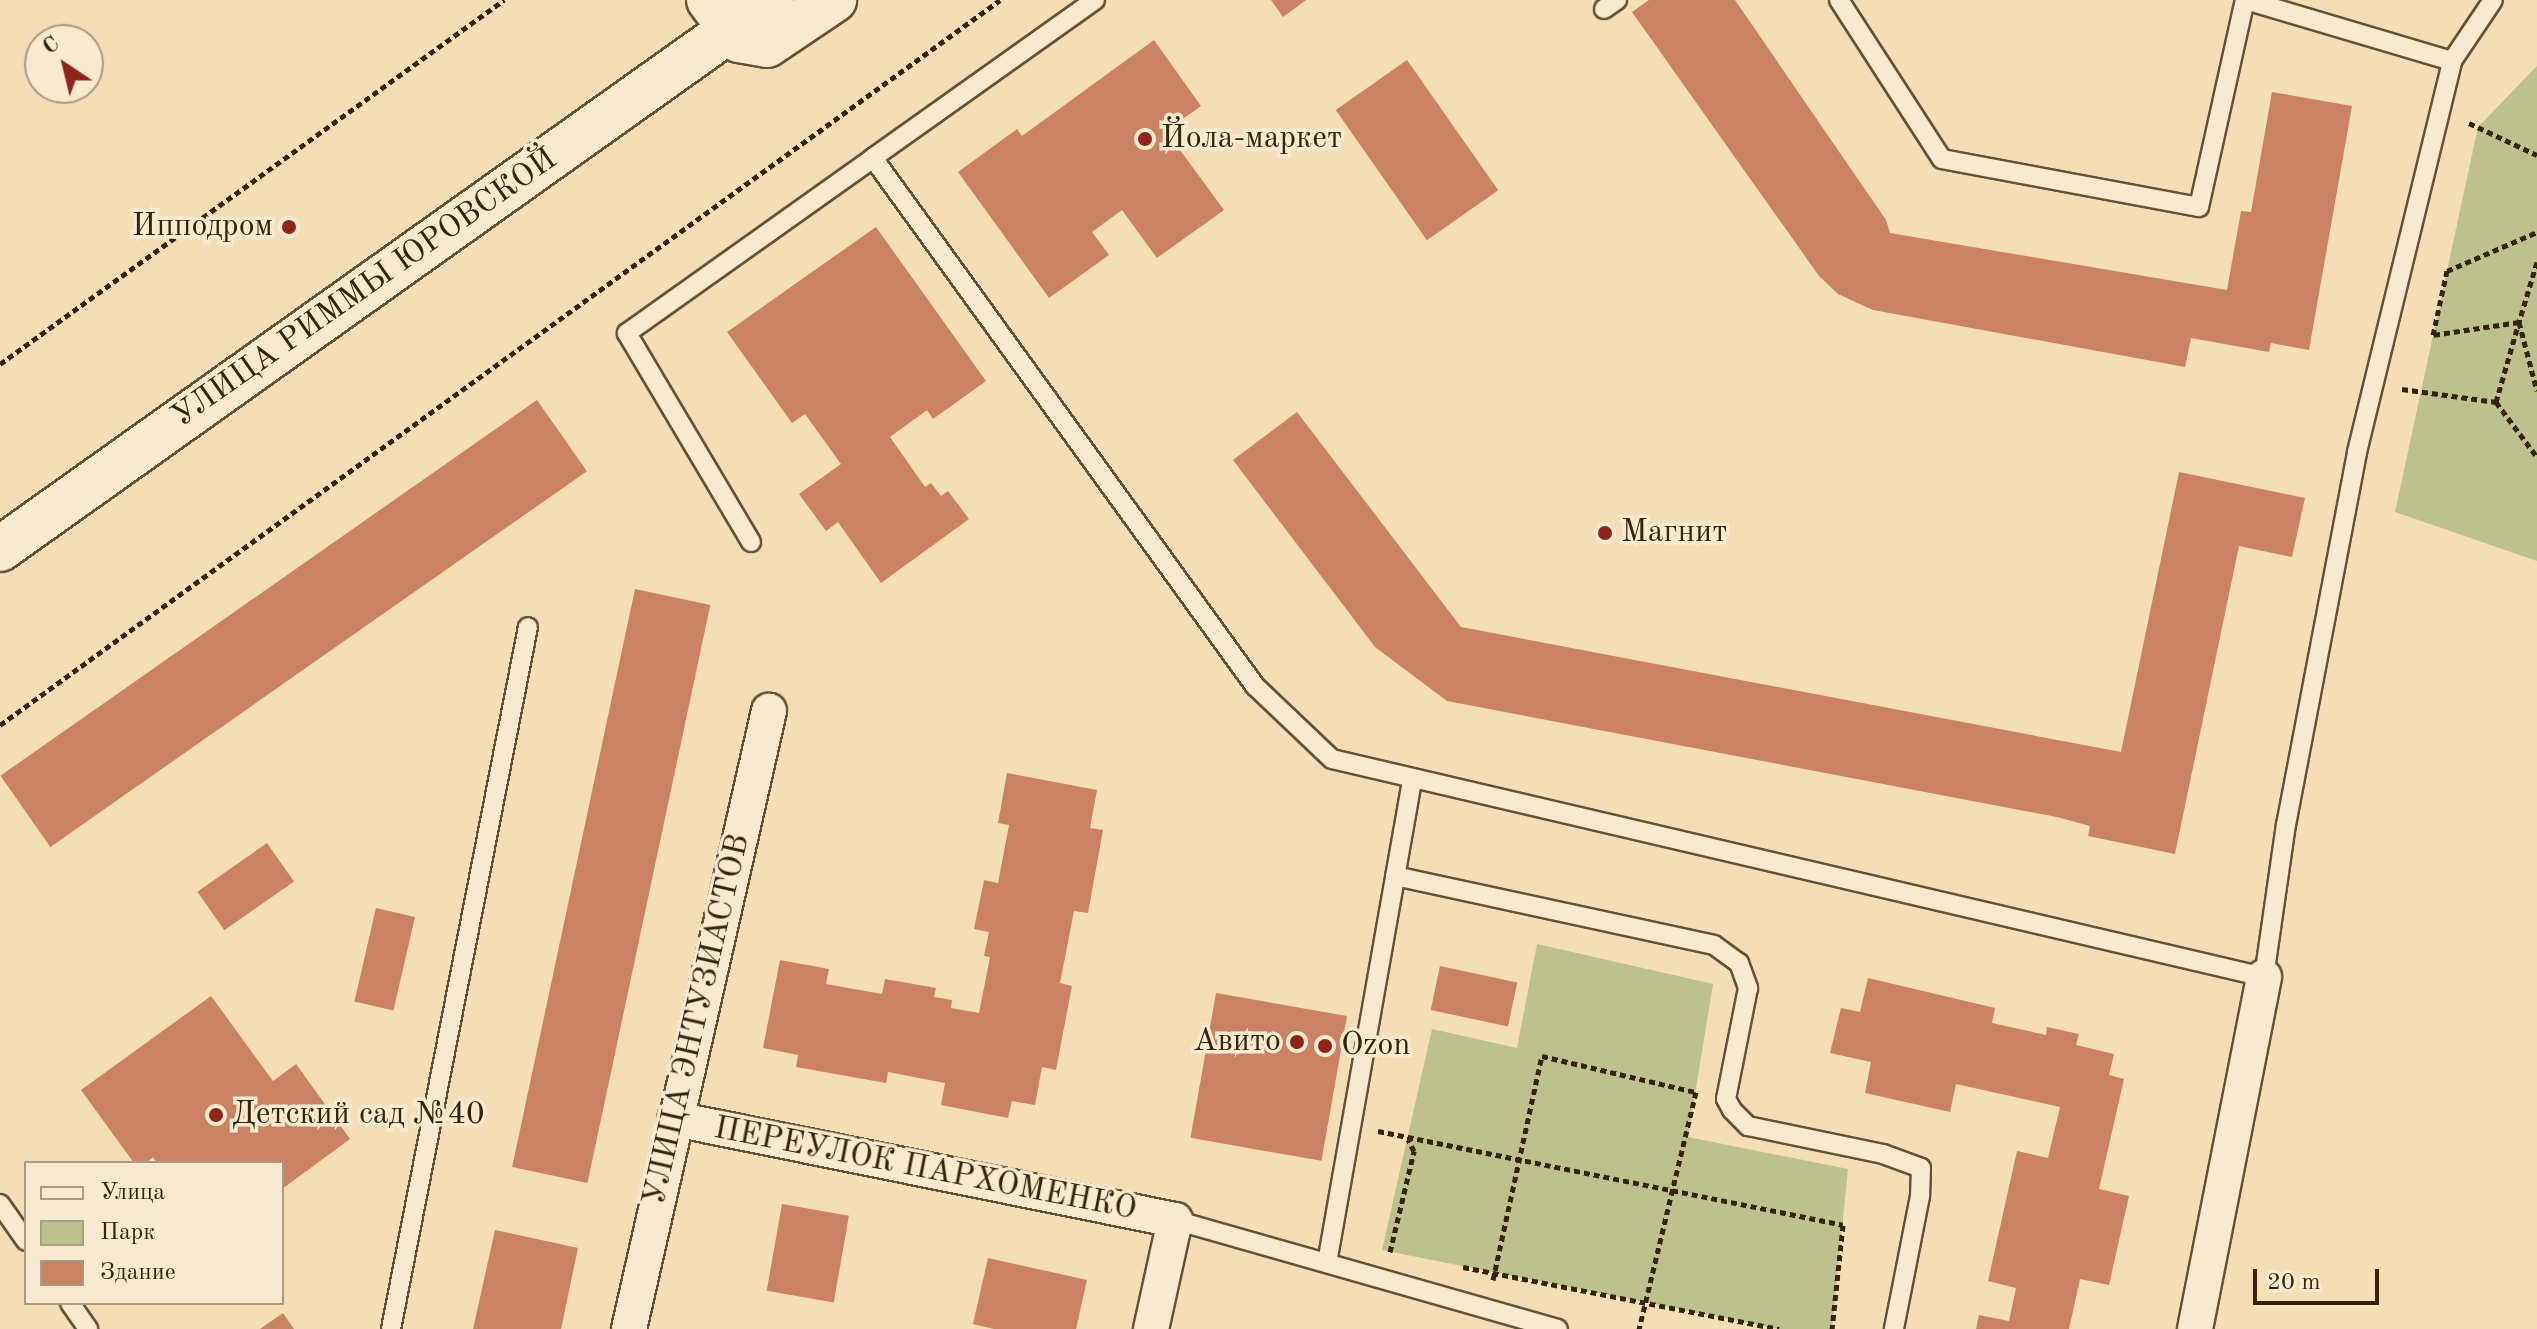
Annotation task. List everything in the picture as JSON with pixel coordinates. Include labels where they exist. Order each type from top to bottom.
[{"type":"main road","name":"УЛИЦА РИММЫ ЮРОВСКОЙ","points":[[0,549],[720,14],[772,0]]},
{"type":"main road","points":[[720,14],[739,40],[767,45],[834,0]]},
{"type":"street","name":"УЛИЦА ЭНТУЗИАСТОВ","points":[[629,1329],[769,711]]},
{"type":"street","points":[[2195,1329],[2264,977]]},
{"type":"street","name":"ПЕРЕУЛОК ПАРХОМЕНКО","points":[[675,1119],[1175,1220]]},
{"type":"street","points":[[1151,1329],[1175,1220]]},
{"type":"lane","points":[[751,542],[627,333],[1095,0]]},
{"type":"lane","points":[[1839,0],[1942,159],[2199,207],[2246,0],[2452,61]]},
{"type":"lane","points":[[873,158],[1255,686],[1332,759],[2264,977],[2286,825],[2357,452],[2452,61],[2493,0]]},
{"type":"lane","points":[[391,1329],[528,627]]},
{"type":"lane","points":[[1327,1263],[1412,780]]},
{"type":"lane","points":[[1395,876],[1714,945],[1739,963],[1748,988],[1726,1099],[1732,1110],[1748,1126],[1883,1154],[1921,1168],[1920,1196],[1894,1329]]},
{"type":"lane","points":[[0,1204],[24,1238]]},
{"type":"lane","points":[[1175,1220],[1558,1329]]},
{"type":"lane","points":[[71,1305],[88,1329]]},
{"type":"path","points":[[0,364],[504,0]]},
{"type":"path","points":[[0,725],[1000,0]]},
{"type":"path","points":[[2440,110],[2537,155]]},
{"type":"path","points":[[2519,322],[2433,335],[2447,271],[2537,232]]},
{"type":"path","points":[[2496,402],[2537,262]]},
{"type":"path","points":[[2519,322],[2537,391]]},
{"type":"path","points":[[2374,381],[2420,394],[2496,402],[2537,457]]},
{"type":"path","points":[[1486,1309],[1542,1056],[1696,1092],[1639,1329]]},
{"type":"path","points":[[1405,1255],[1390,1252],[1414,1151],[1407,1138],[1843,1225],[1832,1329]]},
{"type":"path","points":[[1450,1264],[1779,1329]]},
{"type":"green space","points":[[2537,66],[2537,561],[2395,512],[2478,127]]},
{"type":"green space","points":[[1537,944],[1713,984],[1688,1137],[1848,1169],[1832,1329],[1779,1329],[1382,1250],[1432,1029],[1517,1048]]},
{"type":"building","points":[[1271,0],[1306,0],[1283,17]]},
{"type":"building","points":[[1649,0],[1735,0],[1886,220],[1890,233],[2227,290],[2241,211],[2251,212],[2272,92],[2352,106],[2309,350],[2271,343],[2269,352],[2191,338],[2185,367],[1873,310],[1838,294],[1819,276],[1632,12]]},
{"type":"building","points":[[1154,40],[1201,106],[1166,131],[1224,210],[1157,258],[1122,210],[1092,232],[1109,255],[1049,298],[958,172],[1017,129],[1022,136]]},
{"type":"building","points":[[1407,60],[1498,190],[1427,240],[1336,110]]},
{"type":"building","points":[[876,227],[986,381],[933,419],[927,410],[890,437],[925,487],[931,483],[941,496],[948,491],[969,519],[881,583],[838,522],[826,531],[799,494],[841,464],[805,414],[792,423],[727,332]]},
{"type":"building","points":[[537,400],[587,471],[50,847],[0,776]]},
{"type":"building","points":[[1297,412],[1461,627],[2121,752],[2179,472],[2305,498],[2292,557],[2239,546],[2175,854],[2088,836],[2090,826],[2057,817],[1447,701],[1375,647],[1233,460]]},
{"type":"building","points":[[635,589],[710,605],[587,1183],[512,1167]]},
{"type":"building","points":[[1007,773],[1097,790],[1090,828],[1103,830],[1088,913],[1074,911],[1060,983],[1072,986],[1056,1070],[1042,1067],[1035,1105],[1012,1101],[1008,1118],[941,1105],[945,1083],[888,1072],[886,1083],[796,1067],[798,1055],[763,1048],[780,960],[829,969],[826,984],[882,994],[885,979],[936,988],[934,997],[952,1000],[951,1008],[979,1013],[990,957],[984,956],[989,932],[974,929],[984,880],[998,883],[1009,825],[998,823]]},
{"type":"building","points":[[267,843],[294,882],[224,930],[197,892]]},
{"type":"building","points":[[376,908],[415,917],[393,1011],[354,1002]]},
{"type":"building","points":[[1440,966],[1517,982],[1508,1026],[1431,1010]]},
{"type":"building","points":[[1868,978],[1995,1008],[1992,1023],[2046,1035],[2047,1027],[2079,1034],[2076,1045],[2114,1054],[2109,1075],[2124,1079],[2099,1189],[2129,1196],[2109,1285],[2080,1279],[2069,1329],[1976,1329],[1979,1315],[2009,1321],[2016,1288],[1988,1281],[2017,1151],[2048,1158],[2060,1107],[1956,1084],[1950,1112],[1865,1093],[1871,1062],[1830,1053],[1841,1008],[1860,1012]]},
{"type":"building","points":[[1216,993],[1347,1016],[1321,1161],[1190,1138]]},
{"type":"building","name":"Детский сад №40","points":[[211,996],[273,1081],[296,1064],[350,1139],[284,1188],[284,1161],[156,1161],[153,1157],[148,1161],[133,1161],[81,1090]]},
{"type":"building","points":[[782,1204],[849,1216],[834,1302],[767,1291]]},
{"type":"building","points":[[495,1230],[578,1248],[561,1329],[473,1329]]},
{"type":"building","points":[[988,1258],[1087,1280],[1076,1329],[994,1329],[973,1324]]},
{"type":"building","points":[[283,1313],[294,1329],[260,1329]]},
{"type":"place","name":"Йола-маркет","points":[[1145,139]]},
{"type":"place","name":"Ипподром","points":[[289,227]]},
{"type":"place","name":"Магнит","points":[[1605,533]]},
{"type":"place","name":"Авито","points":[[1297,1042]]},
{"type":"place","name":"Ozon","points":[[1325,1046]]},
{"type":"place","name":"Детский сад №40","points":[[216,1115]]}]
